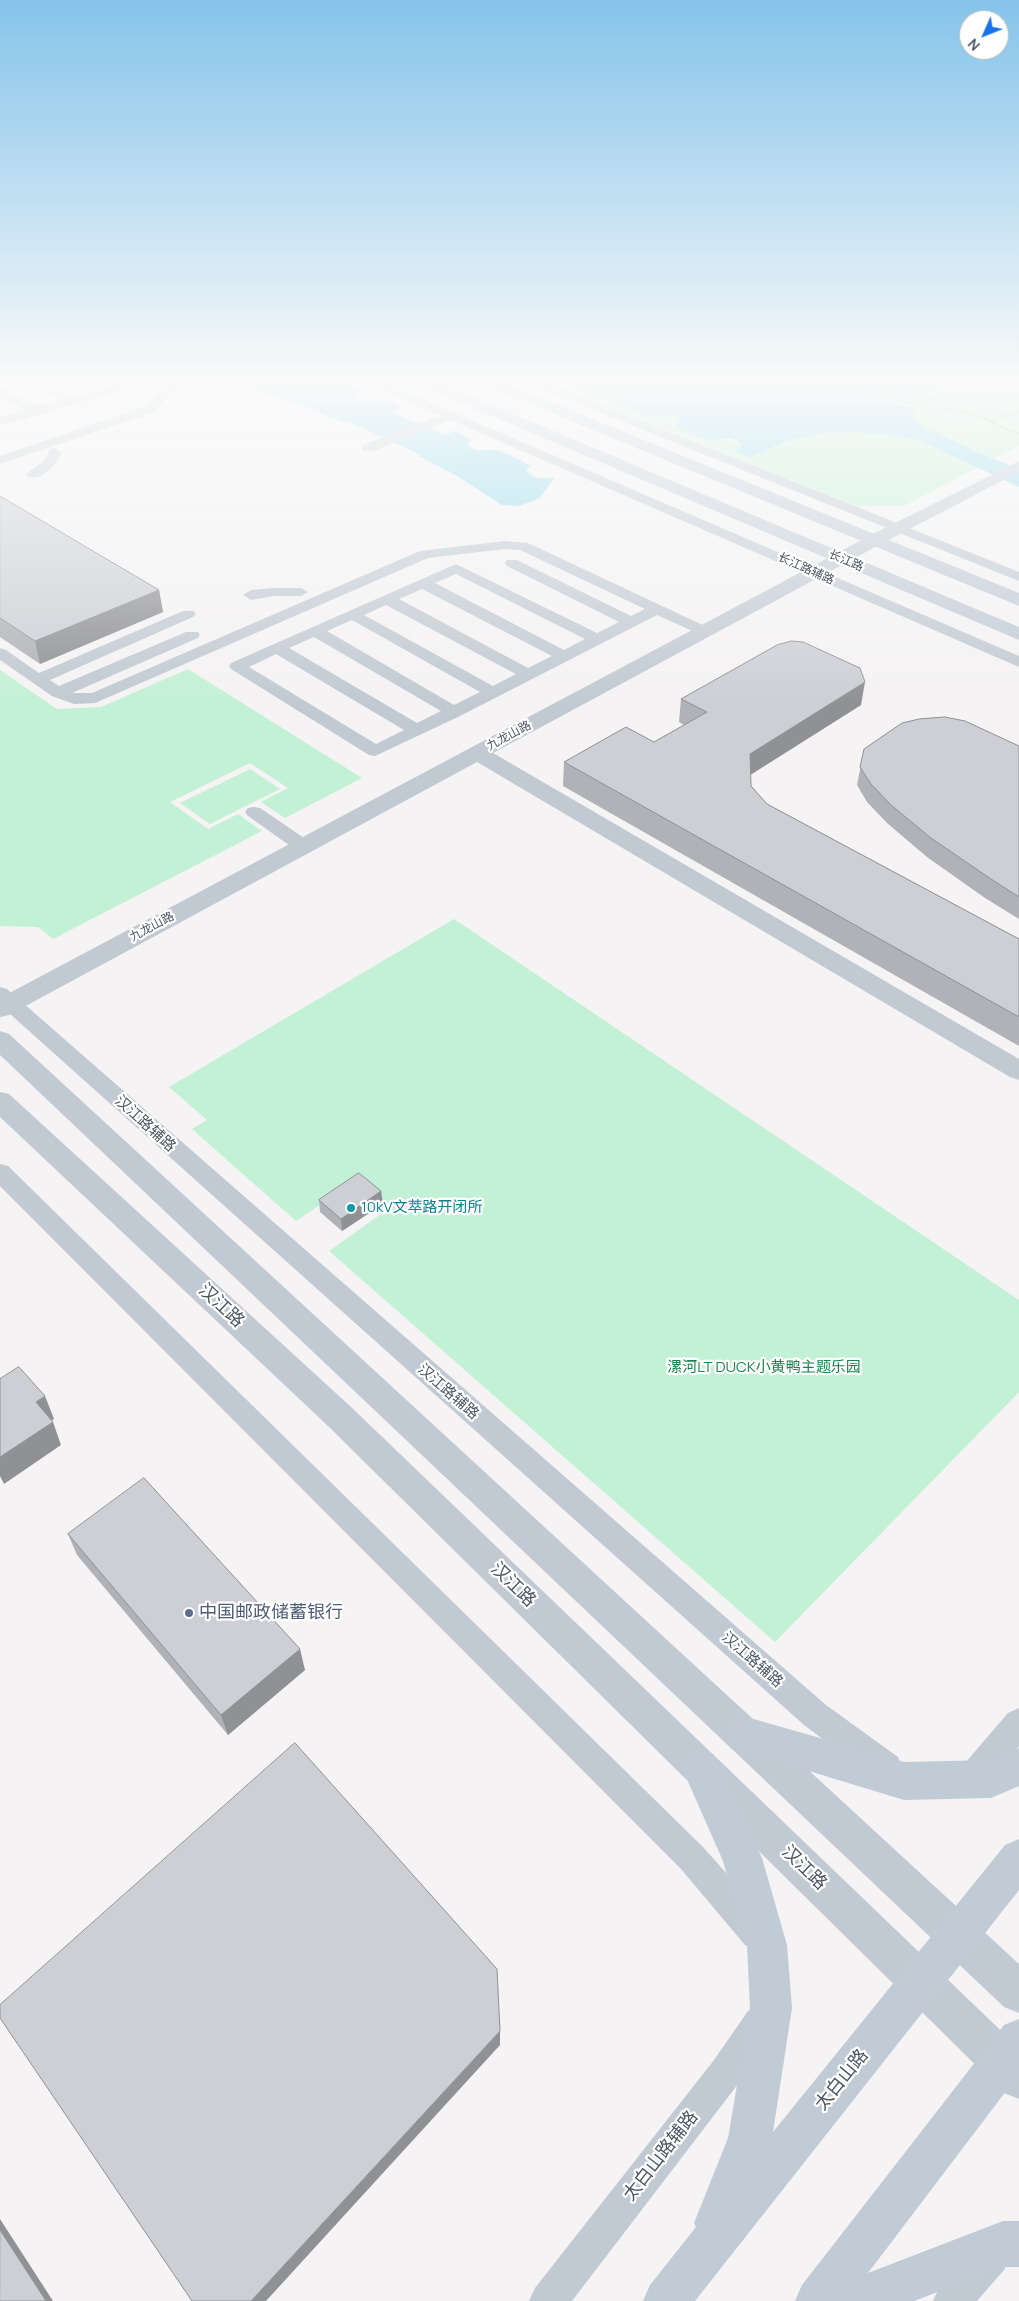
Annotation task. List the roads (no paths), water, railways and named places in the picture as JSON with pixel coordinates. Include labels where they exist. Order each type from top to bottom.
[{"type":"main road","name":"长江路","points":[[678,489],[1019,634]]},
{"type":"main road","name":"长江路","points":[[748,489],[1019,600]]},
{"type":"main road","points":[[743,1734],[904,1781],[970,1781],[991,1779],[1019,1767]]},
{"type":"main road","points":[[701,1768],[742,1858],[767,1945],[771,2008],[750,2138],[708,2248]]},
{"type":"main road","name":"太白山路","points":[[666,2301],[1019,1859]]},
{"type":"main road","points":[[818,2301],[1013,2060]]},
{"type":"main road","points":[[860,2301],[875,2293],[1011,2244]]},
{"type":"street","name":"长江路辅路","points":[[622,489],[1019,662]]},
{"type":"street","points":[[801,489],[1019,577]]},
{"type":"street","name":"九龙山路","points":[[3,1002],[304,846],[840,558],[973,489]]},
{"type":"street","points":[[0,653],[58,693],[74,699],[95,698],[425,554],[505,545],[523,546],[704,631]]},
{"type":"street","points":[[477,579],[536,552]]},
{"type":"street","points":[[512,563],[631,622]]},
{"type":"street","points":[[597,639],[456,568],[238,666],[375,751],[657,609]]},
{"type":"street","points":[[423,583],[564,656]]},
{"type":"street","points":[[251,595],[274,592],[341,590]]},
{"type":"street","points":[[283,600],[302,592]]},
{"type":"street","points":[[387,599],[527,674]]},
{"type":"street","points":[[38,679],[188,614]]},
{"type":"street","points":[[352,614],[492,692]]},
{"type":"street","points":[[315,631],[454,712]]},
{"type":"street","points":[[58,693],[192,635]]},
{"type":"street","points":[[120,644],[160,670]]},
{"type":"street","points":[[277,648],[417,730]]},
{"type":"street","points":[[477,753],[1019,1071]]},
{"type":"street","points":[[254,812],[304,846]]},
{"type":"street","name":"汉江路辅路","points":[[3,1002],[815,1715],[904,1781]]},
{"type":"street","points":[[0,1040],[1019,1992]]},
{"type":"street","name":"汉江路","points":[[0,1101],[339,1416],[920,1982],[1013,2060]]},
{"type":"street","points":[[0,1172],[685,1851],[767,1945]]},
{"type":"street","points":[[970,1781],[1019,1723]]},
{"type":"street","name":"太白山路辅路","points":[[548,2301],[726,2072],[771,2008]]},
{"type":"street","points":[[952,2301],[1011,2244]]},
{"type":"water","points":[[478,489],[546,489],[540,498],[519,506],[502,505]]},
{"type":"place","name":"10kV文萃路开闭所","points":[[351,1208]]},
{"type":"place","name":"中国邮政储蓄银行","points":[[189,1613]]},
{"type":"park label","name":"漯河LT DUCK小黄鸭主题乐园","points":[[764,1368]]}]
